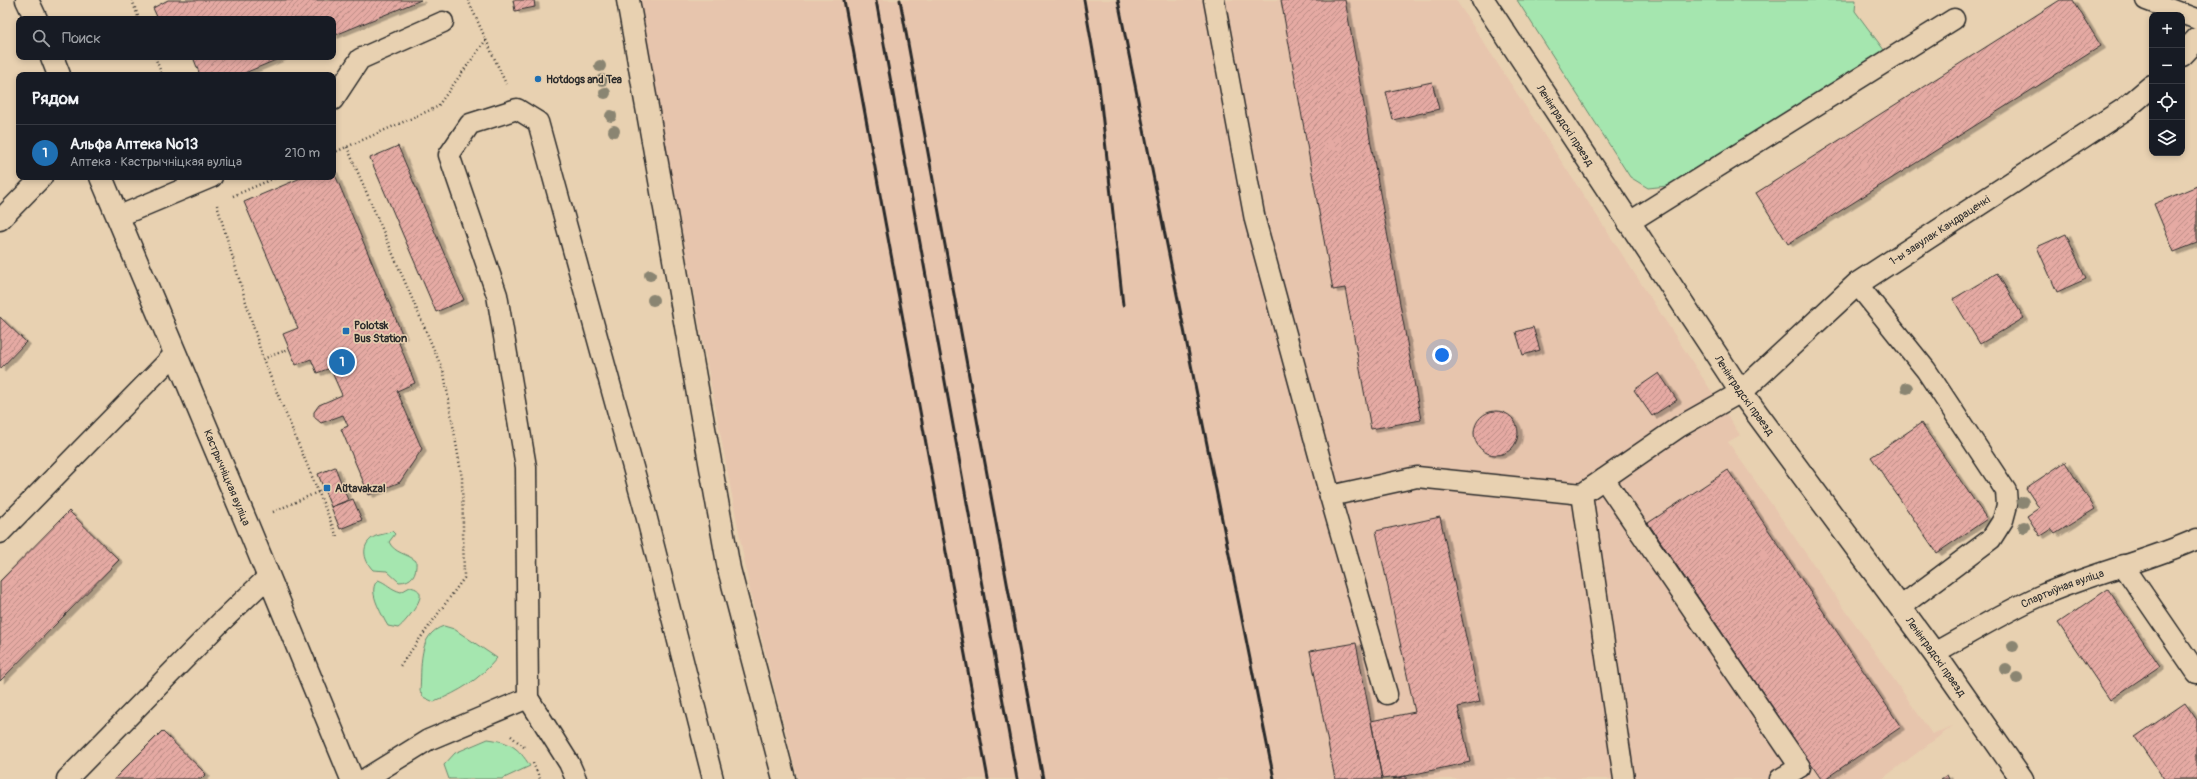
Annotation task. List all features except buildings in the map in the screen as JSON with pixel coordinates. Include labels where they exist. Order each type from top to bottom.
[{"type":"street","points":[[28,0],[35,16]]},
{"type":"street","points":[[628,0],[730,569],[784,779]]},
{"type":"street","name":"Ленінградскі праезд","points":[[1483,0],[1628,223],[1741,392],[1934,653],[2022,779]]},
{"type":"street","points":[[2185,53],[2197,39]]},
{"type":"street","points":[[53,60],[58,72]]},
{"type":"street","name":"1-ы завулак Кандраценкі","points":[[1741,392],[1857,284],[2125,109],[2149,89]]},
{"type":"street","name":"Кастрычніцкая вуліца","points":[[102,180],[247,524],[352,779]]},
{"type":"lane","points":[[1214,0],[1255,220],[1330,496],[1387,694]]},
{"type":"lane","points":[[2146,0],[2197,19]]},
{"type":"lane","points":[[1628,223],[1954,19]]},
{"type":"lane","points":[[336,95],[360,59],[443,22]]},
{"type":"lane","points":[[576,779],[569,763],[528,698],[526,467],[497,295],[449,155],[470,124],[517,109],[538,122],[645,511],[713,779]]},
{"type":"lane","points":[[0,220],[39,180]]},
{"type":"lane","points":[[117,217],[205,180]]},
{"type":"lane","points":[[1857,284],[1926,370],[2006,492],[2007,505],[2003,520],[1991,539],[1900,607]]},
{"type":"lane","points":[[0,533],[175,354]]},
{"type":"lane","points":[[1330,496],[1417,477],[1582,494],[1679,427],[1741,392]]},
{"type":"lane","points":[[1604,479],[1800,767],[1780,779]]},
{"type":"lane","points":[[1582,494],[1624,779]]},
{"type":"lane","name":"Спартыўная вуліца","points":[[1934,653],[2040,596],[2123,565],[2168,552],[2197,539]]},
{"type":"lane","points":[[2123,565],[2197,673]]},
{"type":"lane","points":[[67,779],[221,622],[268,577]]},
{"type":"lane","points":[[364,779],[428,740],[528,698]]},
{"type":"path","points":[[132,0],[138,16]]},
{"type":"path","points":[[468,0],[517,109]]},
{"type":"path","points":[[336,152],[437,107],[486,40]]},
{"type":"path","points":[[156,60],[161,72]]},
{"type":"path","points":[[347,147],[444,373],[462,478],[464,578],[400,666]]},
{"type":"path","points":[[230,198],[270,180]]},
{"type":"path","points":[[223,200],[216,203],[264,359],[338,539]]},
{"type":"path","points":[[264,359],[289,349]]},
{"type":"path","points":[[247,524],[327,488]]},
{"type":"shaded area","points":[[638,0],[1456,0],[1740,435],[1728,442],[1932,734],[1953,726],[1882,779],[798,779],[752,601]]},
{"type":"green space","points":[[1517,0],[1856,0],[1855,11],[1884,50],[1667,186],[1648,188],[1630,177]]},
{"type":"green space","points":[[392,531],[395,534],[389,542],[394,549],[416,561],[416,570],[413,576],[404,582],[399,582],[387,571],[373,570],[365,557],[365,547],[371,539]]},
{"type":"green space","points":[[378,580],[401,592],[410,587],[419,591],[420,598],[416,607],[398,628],[388,626],[378,606],[374,589]]},
{"type":"green space","points":[[444,626],[454,629],[497,658],[476,679],[452,694],[434,702],[423,697],[420,691],[421,662],[425,644],[429,636],[435,630]]},
{"type":"green space","points":[[488,739],[513,746],[530,766],[502,779],[449,779],[444,765],[455,753]]},
{"type":"railway","points":[[844,0],[988,779]]},
{"type":"railway","points":[[876,0],[1017,779]]},
{"type":"railway","points":[[900,0],[1043,779]]},
{"type":"railway","points":[[1084,0],[1099,85],[1123,305]]},
{"type":"railway","points":[[1118,0],[1274,779]]},
{"type":"place","name":"Hotdogs and Tea","points":[[538,79]]},
{"type":"place","name":"Polotsk Bus Station","points":[[346,331]]},
{"type":"place","name":"Альфа Аптека №13","points":[[342,362]]},
{"type":"place","name":"Aŭtavakzal","points":[[327,488]]}]
